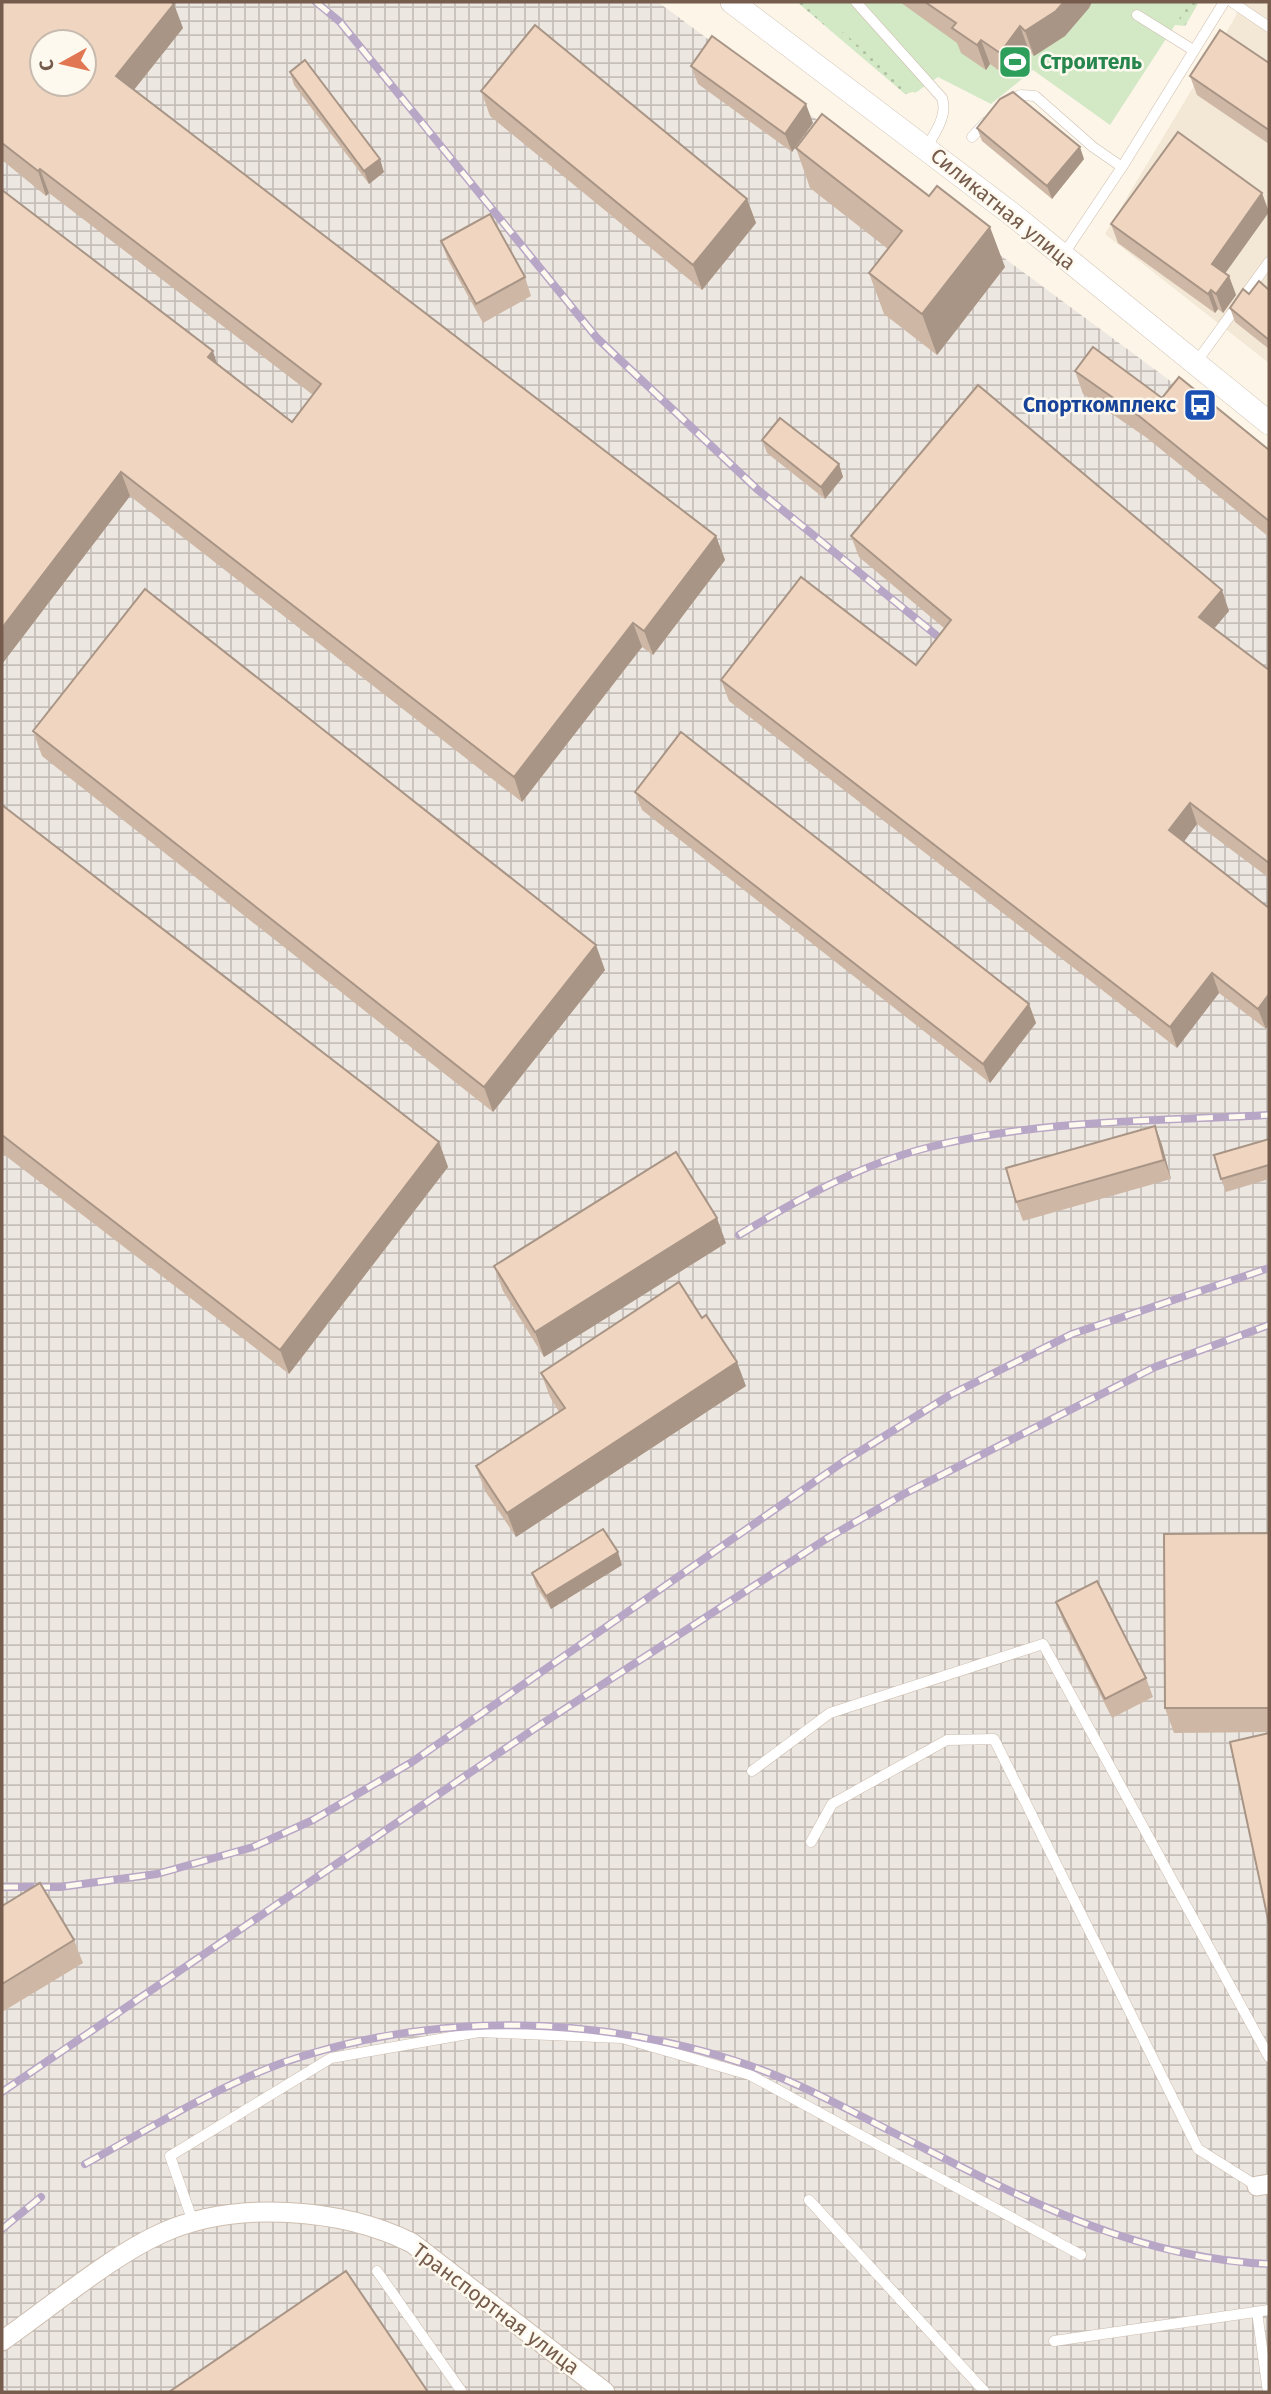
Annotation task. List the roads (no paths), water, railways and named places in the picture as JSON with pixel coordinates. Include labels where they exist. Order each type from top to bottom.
[{"type":"street","name":"Силикатная улица","points":[[732,2],[927,147],[1269,423]]},
{"type":"street","name":"Транспортная улица","points":[[2,2341],[131,2250],[160,2234],[193,2222],[241,2215],[294,2214],[349,2219],[382,2228],[412,2243],[605,2392]]},
{"type":"lane","points":[[856,2],[942,99],[945,108],[943,117],[927,147]]},
{"type":"lane","points":[[1063,256],[1122,167],[1224,2]]},
{"type":"lane","points":[[1232,2],[1269,27]]},
{"type":"lane","points":[[1137,15],[1193,51]]},
{"type":"lane","points":[[972,137],[1005,101],[1027,94],[1035,96],[1093,147],[1122,167]]},
{"type":"lane","points":[[1194,365],[1269,262]]},
{"type":"lane","points":[[752,1771],[830,1713],[1043,1644],[1269,2057]]},
{"type":"lane","points":[[811,1842],[832,1804],[947,1740],[994,1739],[1198,2149],[1263,2185]]},
{"type":"lane","points":[[193,2222],[170,2156],[331,2058],[479,2032],[622,2038],[750,2075],[1081,2255]]},
{"type":"lane","points":[[809,2200],[985,2392]]},
{"type":"lane","points":[[377,2271],[462,2392]]},
{"type":"lane","points":[[1054,2342],[1269,2310]]},
{"type":"lane","points":[[1257,2312],[1268,2392]]},
{"type":"railway","points":[[316,2],[340,22],[597,338],[758,490],[952,648]]},
{"type":"railway","points":[[739,1235],[830,1184],[877,1164],[926,1148],[1009,1132],[1053,1127],[1269,1115]]},
{"type":"railway","points":[[2,1887],[60,1887],[157,1874],[253,1847],[313,1820],[412,1762],[843,1462],[950,1395],[1072,1334],[1269,1268]]},
{"type":"railway","points":[[2,2092],[537,1727],[826,1539],[904,1494],[1155,1367],[1269,1325]]},
{"type":"railway","points":[[85,2164],[232,2084],[282,2063],[337,2046],[451,2028],[509,2025],[566,2028],[624,2034],[736,2061],[802,2087],[995,2184],[1082,2222],[1172,2251],[1269,2264]]},
{"type":"railway","points":[[2,2229],[41,2197]]},
{"type":"place","name":"Строитель","points":[[1015,62]]},
{"type":"place","name":"Спорткомплекс","points":[[1200,405]]}]
